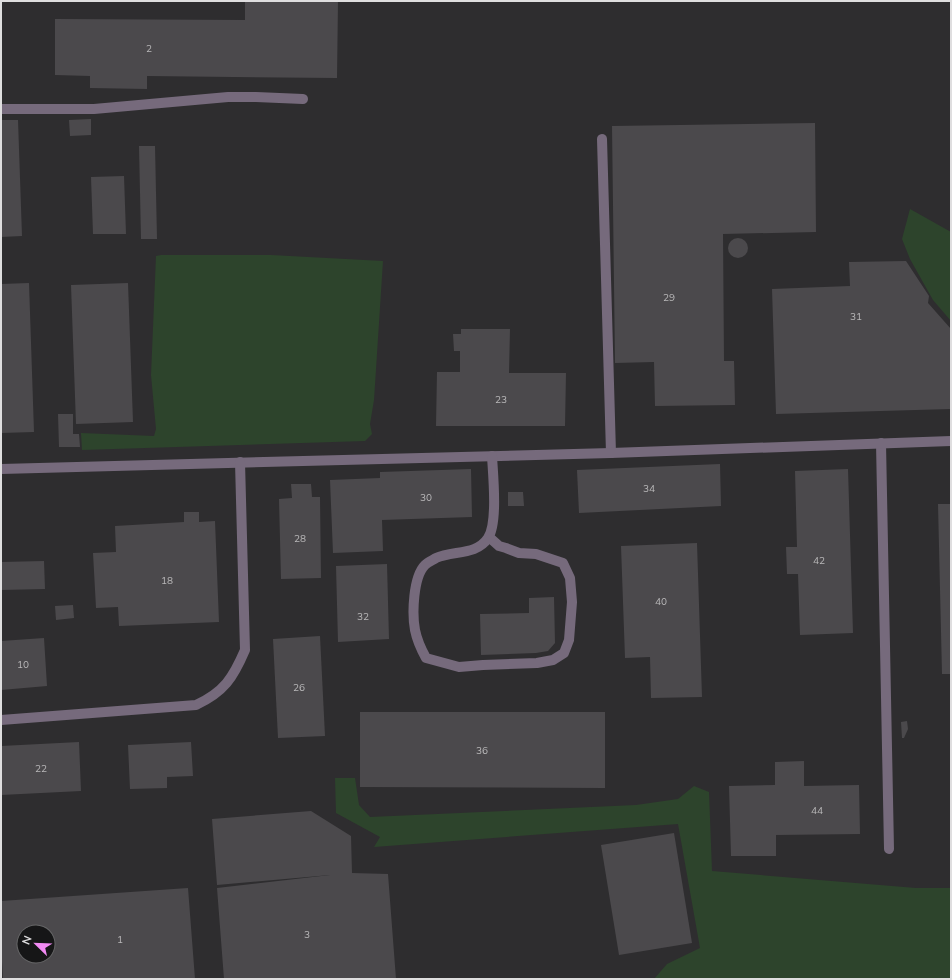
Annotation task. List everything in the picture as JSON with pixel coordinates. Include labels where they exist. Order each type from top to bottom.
[{"type":"street","points":[[1,109],[94,109],[256,96],[303,100]]},
{"type":"street","points":[[602,140],[611,453]]},
{"type":"street","points":[[1,469],[611,453],[951,441]]},
{"type":"street","points":[[881,443],[889,849]]},
{"type":"street","points":[[489,537],[499,546],[519,553],[536,554],[564,563],[570,578],[572,602],[569,640],[564,653],[553,660],[537,664],[459,667],[426,658],[419,645],[415,629],[415,591],[419,575],[425,565],[436,558],[450,553],[462,553],[478,548],[489,537],[493,528],[494,493],[492,456]]},
{"type":"street","points":[[1,720],[196,705],[211,698],[225,685],[236,672],[245,650],[240,462]]},
{"type":"green space","points":[[910,209],[951,232],[951,321],[933,300],[910,259],[902,239]]},
{"type":"green space","points":[[271,255],[383,261],[374,400],[370,424],[372,434],[365,441],[82,450],[81,433],[154,436],[156,429],[151,375],[156,256]]},
{"type":"green space","points":[[335,778],[355,778],[359,805],[370,817],[636,805],[678,799],[694,786],[709,792],[712,871],[916,888],[951,888],[951,979],[654,979],[667,964],[700,948],[678,824],[374,847],[380,837],[336,813]]},
{"type":"building","points":[[245,1],[338,1],[337,78],[147,76],[147,89],[90,88],[90,76],[55,75],[55,19],[245,20]]},
{"type":"building","points":[[91,119],[91,135],[70,136],[69,120]]},
{"type":"building","points":[[1,120],[18,120],[22,236],[1,237]]},
{"type":"building","points":[[815,123],[816,232],[723,234],[724,361],[734,361],[735,405],[655,406],[654,362],[615,363],[612,126]]},
{"type":"building","points":[[139,146],[155,146],[157,239],[141,239]]},
{"type":"building","points":[[124,176],[126,234],[93,234],[91,177]]},
{"type":"building","points":[[738,238],[745,241],[748,248],[745,255],[738,258],[731,255],[728,248],[731,241]]},
{"type":"building","points":[[906,261],[929,296],[928,303],[951,329],[951,409],[776,414],[772,289],[850,286],[849,262]]},
{"type":"building","points":[[29,283],[34,432],[1,433],[1,284]]},
{"type":"building","points":[[128,283],[133,422],[76,424],[71,285]]},
{"type":"building","points":[[461,329],[510,329],[509,373],[566,373],[565,426],[436,426],[437,372],[460,372],[460,351],[454,351],[453,334],[461,334]]},
{"type":"building","points":[[58,414],[73,414],[73,434],[79,434],[80,447],[59,447]]},
{"type":"building","points":[[720,464],[721,506],[579,513],[577,470]]},
{"type":"building","points":[[471,469],[472,517],[382,520],[383,551],[333,553],[330,480],[380,478],[380,472]]},
{"type":"building","points":[[848,469],[853,633],[800,635],[798,574],[787,574],[786,547],[797,547],[795,471]]},
{"type":"building","points":[[291,484],[311,484],[312,497],[320,497],[321,578],[281,579],[279,499],[292,498]]},
{"type":"building","points":[[508,492],[523,492],[524,506],[508,506]]},
{"type":"building","points":[[938,504],[951,504],[951,674],[942,674]]},
{"type":"building","points":[[184,512],[199,512],[199,522],[215,521],[219,622],[119,626],[118,607],[96,608],[93,553],[116,552],[115,526],[184,522]]},
{"type":"building","points":[[697,543],[702,697],[651,698],[650,657],[625,658],[621,546]]},
{"type":"building","points":[[44,561],[45,589],[1,590],[1,562]]},
{"type":"building","points":[[387,564],[389,639],[338,642],[336,566]]},
{"type":"building","points":[[554,597],[555,643],[548,651],[536,653],[481,655],[480,614],[529,613],[529,598]]},
{"type":"building","points":[[73,605],[74,618],[56,620],[55,606]]},
{"type":"building","points":[[320,636],[325,736],[278,738],[273,639]]},
{"type":"building","points":[[44,638],[47,686],[1,690],[1,641]]},
{"type":"building","points":[[360,712],[605,712],[605,788],[360,787]]},
{"type":"building","points":[[907,721],[908,729],[904,738],[902,738],[901,722]]},
{"type":"building","points":[[79,742],[81,791],[1,795],[1,746]]},
{"type":"building","points":[[191,742],[193,776],[167,777],[167,788],[130,789],[128,745]]},
{"type":"building","points":[[804,761],[804,786],[859,785],[860,834],[776,835],[776,856],[731,856],[729,786],[775,785],[775,762]]},
{"type":"building","points":[[311,811],[351,836],[352,873],[388,874],[396,979],[224,979],[217,888],[330,875],[217,885],[212,819]]},
{"type":"building","points":[[674,833],[692,943],[619,955],[601,845]]},
{"type":"building","points":[[188,888],[195,979],[3,979],[1,901]]}]
